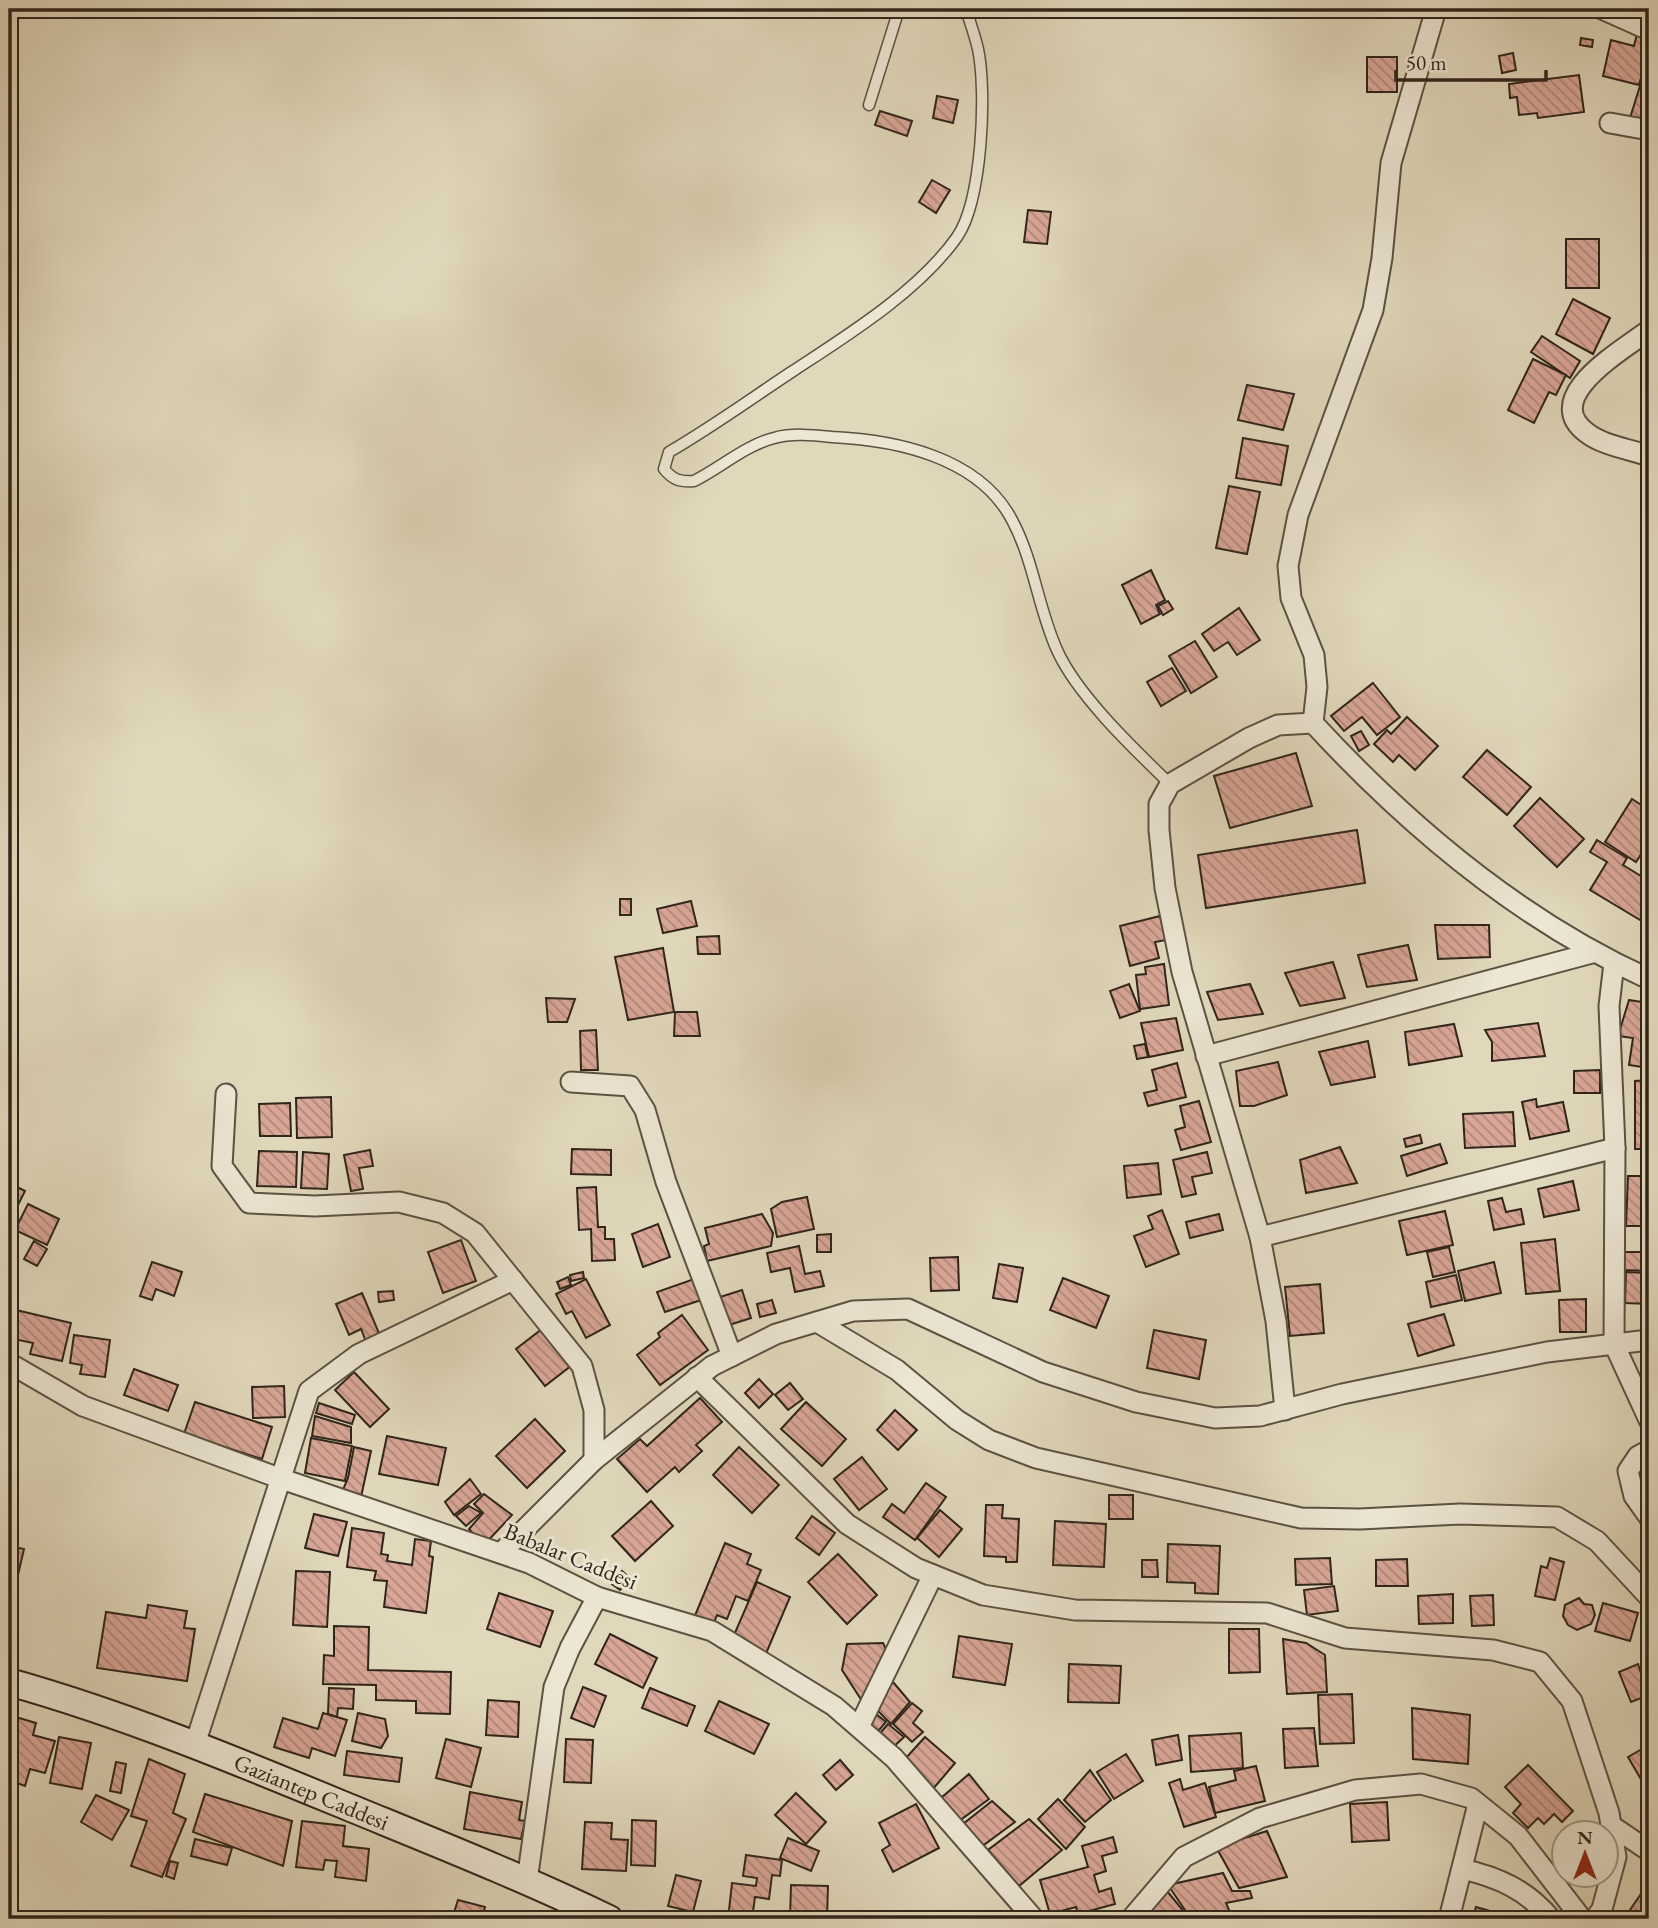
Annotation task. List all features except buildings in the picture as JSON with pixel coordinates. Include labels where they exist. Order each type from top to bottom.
[{"type":"main road","name":"Gaziantep Caddesi","points":[[9,1682],[81,1702],[195,1744],[527,1881],[609,1919]]},
{"type":"street","points":[[1313,723],[1317,687],[1314,655],[1291,598],[1288,566],[1298,514],[1373,310],[1382,258],[1391,163],[1436,9]]},
{"type":"street","points":[[1602,9],[1649,30]]},
{"type":"street","points":[[1611,122],[1649,130]]},
{"type":"street","points":[[1649,330],[1581,382],[1574,401],[1574,414],[1589,435],[1649,456]]},
{"type":"street","points":[[1285,1410],[1276,1321],[1260,1237],[1182,972],[1165,888],[1159,804],[1170,784],[1249,738],[1278,725],[1313,723],[1416,824],[1467,866],[1592,953],[1649,979]]},
{"type":"street","points":[[1206,1056],[1592,953]]},
{"type":"street","points":[[1614,963],[1609,1006],[1615,1148],[1614,1343],[1649,1420]]},
{"type":"street","points":[[571,1082],[630,1086],[645,1110],[666,1182],[732,1356]]},
{"type":"street","points":[[226,1094],[222,1166],[248,1203],[315,1206],[399,1202],[443,1213],[475,1233],[582,1366],[594,1410],[594,1460]]},
{"type":"street","points":[[1260,1237],[1615,1148]]},
{"type":"street","points":[[195,1744],[309,1391],[359,1354],[513,1280]]},
{"type":"street","points":[[501,1553],[594,1460],[697,1377],[776,1334],[853,1311],[908,1308],[1043,1371],[1136,1402],[1215,1418],[1260,1416],[1342,1394],[1547,1352],[1649,1340]]},
{"type":"street","points":[[817,1322],[897,1370],[957,1420],[978,1433],[1036,1458],[1301,1518],[1360,1519],[1460,1514],[1557,1517],[1597,1541],[1649,1597]]},
{"type":"street","name":"Babalar Caddesi","points":[[9,1363],[83,1406],[279,1478],[529,1563],[597,1597],[712,1631],[834,1706],[894,1758],[1034,1919]]},
{"type":"street","points":[[697,1377],[847,1524],[916,1568],[983,1595],[1075,1609],[1267,1613],[1345,1638],[1493,1650],[1540,1662],[1572,1701],[1610,1820]]},
{"type":"street","points":[[1649,1450],[1638,1456],[1628,1471],[1634,1496],[1649,1517]]},
{"type":"street","points":[[859,1727],[933,1575]]},
{"type":"street","points":[[527,1881],[554,1686],[597,1597]]},
{"type":"street","points":[[1131,1919],[1184,1857],[1260,1818],[1355,1790],[1420,1784],[1471,1798],[1518,1836],[1583,1919]]},
{"type":"street","points":[[1450,1919],[1478,1804]]},
{"type":"street","points":[[1620,1831],[1645,1847]]},
{"type":"street","points":[[1620,1856],[1645,1847]]},
{"type":"street","points":[[1462,1869],[1489,1875],[1515,1887],[1537,1902],[1551,1919]]},
{"type":"street","points":[[1595,1919],[1602,1909],[1607,1890]]},
{"type":"lane","points":[[869,105],[899,9]]},
{"type":"lane","points":[[965,9],[979,51],[982,109],[974,184],[968,214],[958,236],[901,293],[832,348],[669,452],[664,469],[671,478],[683,482],[694,481],[770,439],[788,435],[855,438],[896,444],[932,455],[961,470],[984,486],[1011,517],[1032,568],[1057,651],[1071,674],[1135,750],[1170,784]]}]
